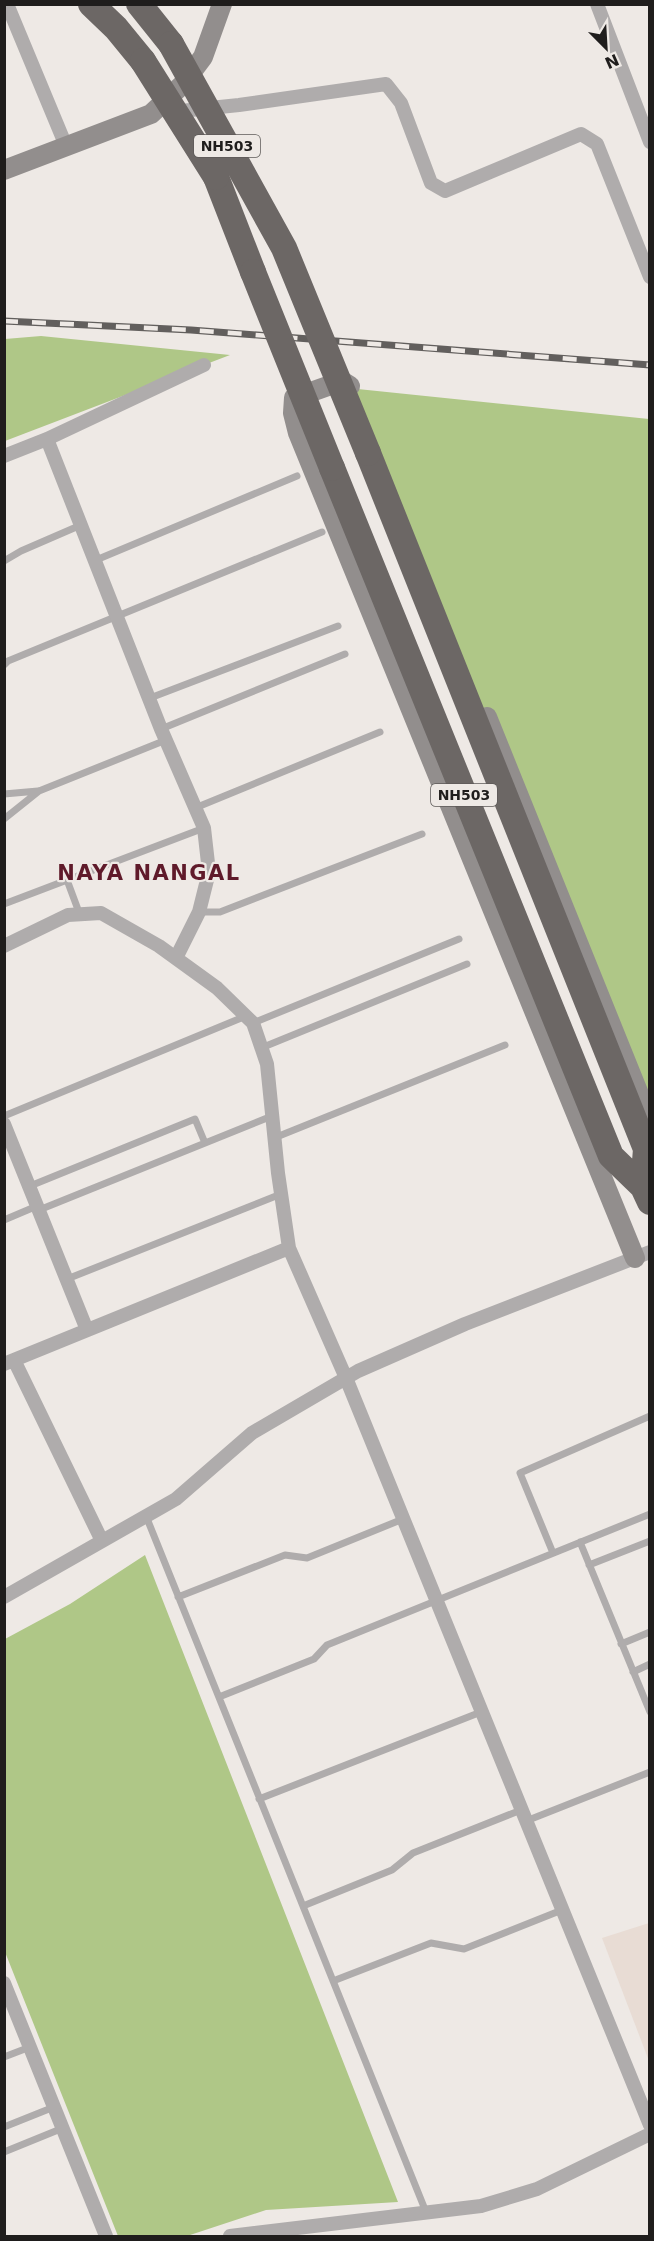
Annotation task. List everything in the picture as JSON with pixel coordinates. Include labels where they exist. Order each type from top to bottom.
[{"type":"highway","name":"NH503","points":[[91,4],[116,28],[143,61],[216,177],[611,1156],[646,1195]]},
{"type":"highway","name":"NH503","points":[[139,4],[171,44],[284,248],[642,1138],[646,1149],[646,1195]]},
{"type":"street","points":[[7,4],[66,146]]},
{"type":"street","points":[[152,114],[182,84],[203,57],[222,4]]},
{"type":"street","points":[[600,5],[650,142]]},
{"type":"street","points":[[4,170],[152,114],[239,105],[386,84],[401,103],[431,183],[445,191],[581,134],[597,144],[650,277]]},
{"type":"street","points":[[4,456],[47,439],[204,365]]},
{"type":"street","points":[[4,1597],[176,1499],[252,1433],[346,1378],[465,1324],[642,1255],[584,1132],[298,433],[293,413],[294,398],[342,381],[354,389],[643,1104],[642,1138]]},
{"type":"street","points":[[47,439],[164,734],[204,828],[209,872],[199,912],[176,958]]},
{"type":"street","points":[[4,946],[68,915],[101,913],[176,958],[217,988],[249,1019],[267,1064],[274,1138],[289,1248],[346,1378],[650,2126]]},
{"type":"street","points":[[4,1124],[87,1330]]},
{"type":"street","points":[[584,1132],[609,1150]]},
{"type":"street","points":[[102,1541],[9,1362],[289,1248]]},
{"type":"street","points":[[5,1983],[106,2236]]},
{"type":"street","points":[[230,2236],[309,2231],[481,2206],[537,2189],[650,2134]]},
{"type":"lane","points":[[96,560],[297,476]]},
{"type":"lane","points":[[4,561],[81,524]]},
{"type":"lane","points":[[4,665],[8,661],[321,532]]},
{"type":"lane","points":[[150,698],[338,626]]},
{"type":"lane","points":[[4,819],[39,791],[345,654]]},
{"type":"lane","points":[[195,808],[380,732]]},
{"type":"lane","points":[[4,794],[39,791]]},
{"type":"lane","points":[[4,904],[204,828]]},
{"type":"lane","points":[[199,912],[220,912],[422,834]]},
{"type":"lane","points":[[67,880],[80,915]]},
{"type":"lane","points":[[4,1116],[459,939]]},
{"type":"lane","points":[[261,1048],[467,964]]},
{"type":"lane","points":[[274,1138],[505,1045]]},
{"type":"lane","points":[[4,1220],[272,1116]]},
{"type":"lane","points":[[30,1186],[195,1119],[205,1143]]},
{"type":"lane","points":[[67,1279],[281,1194]]},
{"type":"lane","points":[[553,1553],[520,1473],[650,1416]]},
{"type":"lane","points":[[219,1697],[314,1659],[327,1645],[650,1514]]},
{"type":"lane","points":[[146,1516],[426,2213]]},
{"type":"lane","points":[[178,1597],[285,1555],[307,1558],[403,1519]]},
{"type":"lane","points":[[590,1565],[650,1541]]},
{"type":"lane","points":[[580,1542],[650,1712]]},
{"type":"lane","points":[[621,1644],[650,1632]]},
{"type":"lane","points":[[633,1672],[650,1664]]},
{"type":"lane","points":[[259,1798],[481,1712]]},
{"type":"lane","points":[[303,1906],[392,1870],[414,1853],[650,1772]]},
{"type":"lane","points":[[333,1981],[431,1943],[464,1949],[562,1910]]},
{"type":"lane","points":[[4,2057],[30,2047]]},
{"type":"lane","points":[[4,2127],[54,2107]]},
{"type":"lane","points":[[4,2152],[63,2128]]},
{"type":"shaded area","points":[[650,1923],[649,2061],[602,1938]]},
{"type":"green space","points":[[41,336],[230,355],[5,441],[5,339]]},
{"type":"green space","points":[[348,388],[649,419],[649,1104]]},
{"type":"green space","points":[[145,1555],[398,2202],[266,2210],[187,2236],[118,2236],[5,1952],[5,1639],[70,1604]]},
{"type":"railway","points":[[4,321],[191,330],[650,365]]},
{"type":"district","name":"NAYA NANGAL","points":[[149,873]]}]
